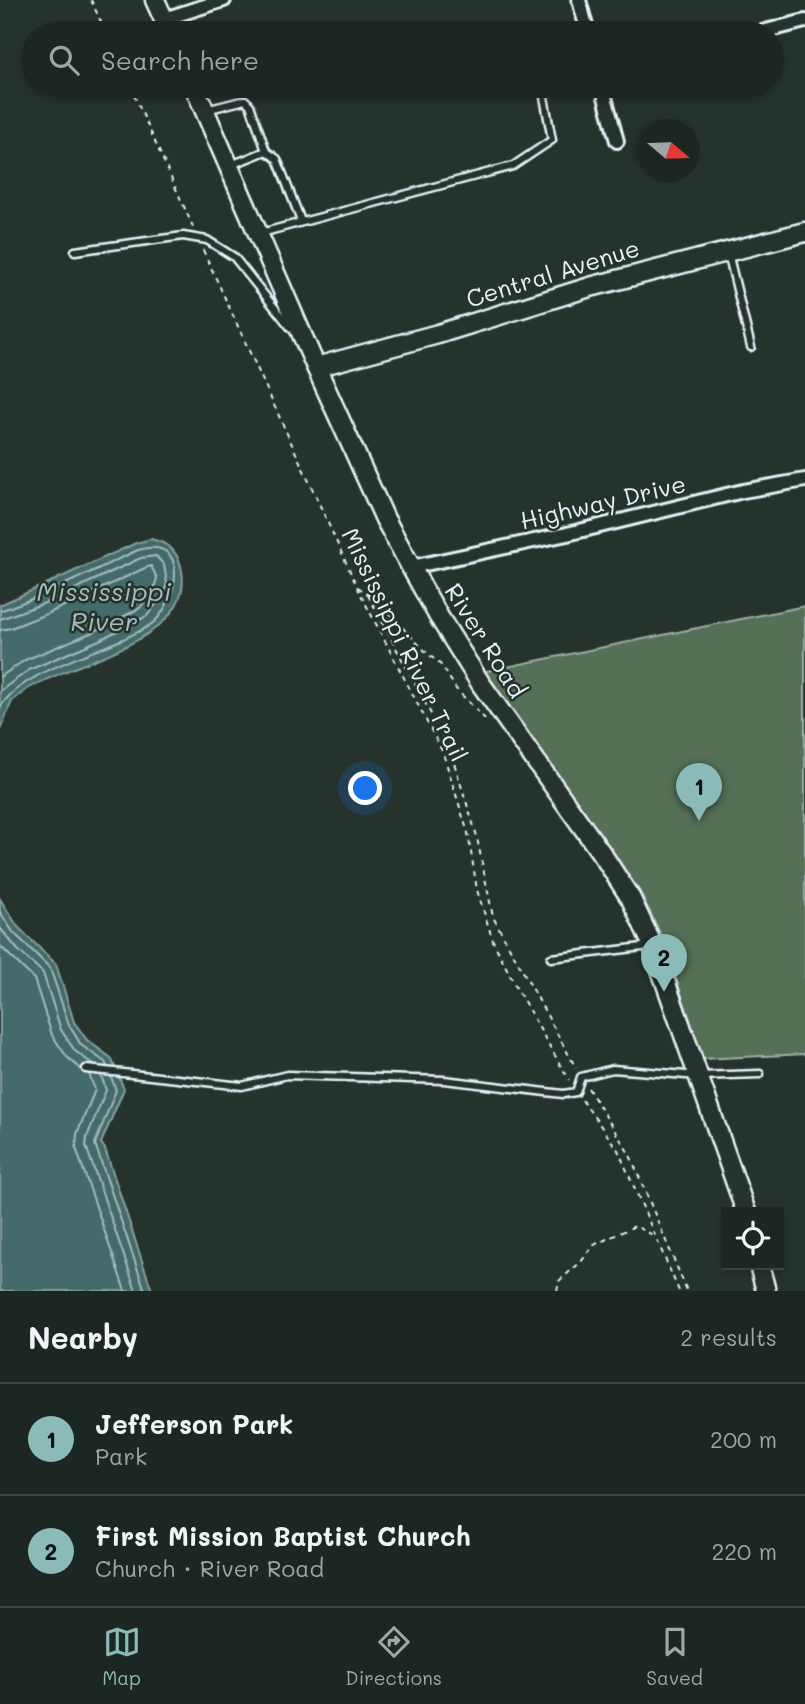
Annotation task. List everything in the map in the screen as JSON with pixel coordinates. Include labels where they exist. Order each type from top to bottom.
[{"type":"main road","points":[[155,0],[165,21]]},
{"type":"main road","name":"River Road","points":[[199,98],[385,519],[453,640],[631,899],[653,946],[744,1207]]},
{"type":"main road","name":"Central Avenue","points":[[313,359],[438,334],[590,287],[805,232]]},
{"type":"main road","points":[[760,1270],[766,1291]]},
{"type":"street","points":[[178,21],[224,0]]},
{"type":"street","points":[[579,0],[585,21]]},
{"type":"street","points":[[784,26],[805,21]]},
{"type":"street","points":[[605,98],[617,141]]},
{"type":"street","name":"Highway Drive","points":[[411,567],[566,534],[743,491],[805,480]]},
{"type":"lane","points":[[259,234],[513,166],[552,140],[544,98]]},
{"type":"lane","points":[[205,111],[244,100],[250,105],[266,151],[277,159],[301,221]]},
{"type":"lane","points":[[229,166],[266,151]]},
{"type":"lane","points":[[75,251],[183,236],[207,240],[234,257],[313,359]]},
{"type":"lane","points":[[728,251],[751,347]]},
{"type":"lane","points":[[551,958],[653,946]]},
{"type":"lane","points":[[86,1069],[242,1086],[286,1075],[443,1080],[563,1094],[576,1092],[581,1077],[613,1069],[698,1076],[760,1074]]},
{"type":"path","points":[[92,0],[101,21]]},
{"type":"path","name":"Mississippi River Trail","points":[[135,98],[357,586],[443,753],[468,833],[478,890],[493,941],[518,991],[576,1092],[618,1150],[680,1291]]},
{"type":"path","points":[[357,586],[442,666],[456,688],[486,720],[512,727]]},
{"type":"path","points":[[368,595],[450,750],[476,833],[493,917],[581,1077],[630,1155],[687,1291]]},
{"type":"path","points":[[557,1291],[559,1281],[581,1262],[594,1245],[635,1226],[656,1236]]},
{"type":"green space","points":[[805,606],[805,1054],[703,1059],[662,937],[639,890],[482,672]]},
{"type":"water","name":"Mississippi River","points":[[151,539],[170,548],[181,566],[182,592],[171,613],[152,631],[128,645],[26,690],[12,701],[0,730],[0,605],[136,543]]},
{"type":"water","points":[[0,899],[18,927],[56,964],[74,1022],[87,1040],[111,1058],[124,1089],[101,1143],[152,1291],[0,1291]]},
{"type":"place","name":"Jefferson Park","points":[[699,821]]},
{"type":"place","name":"First Mission Baptist Church","points":[[664,992]]}]
